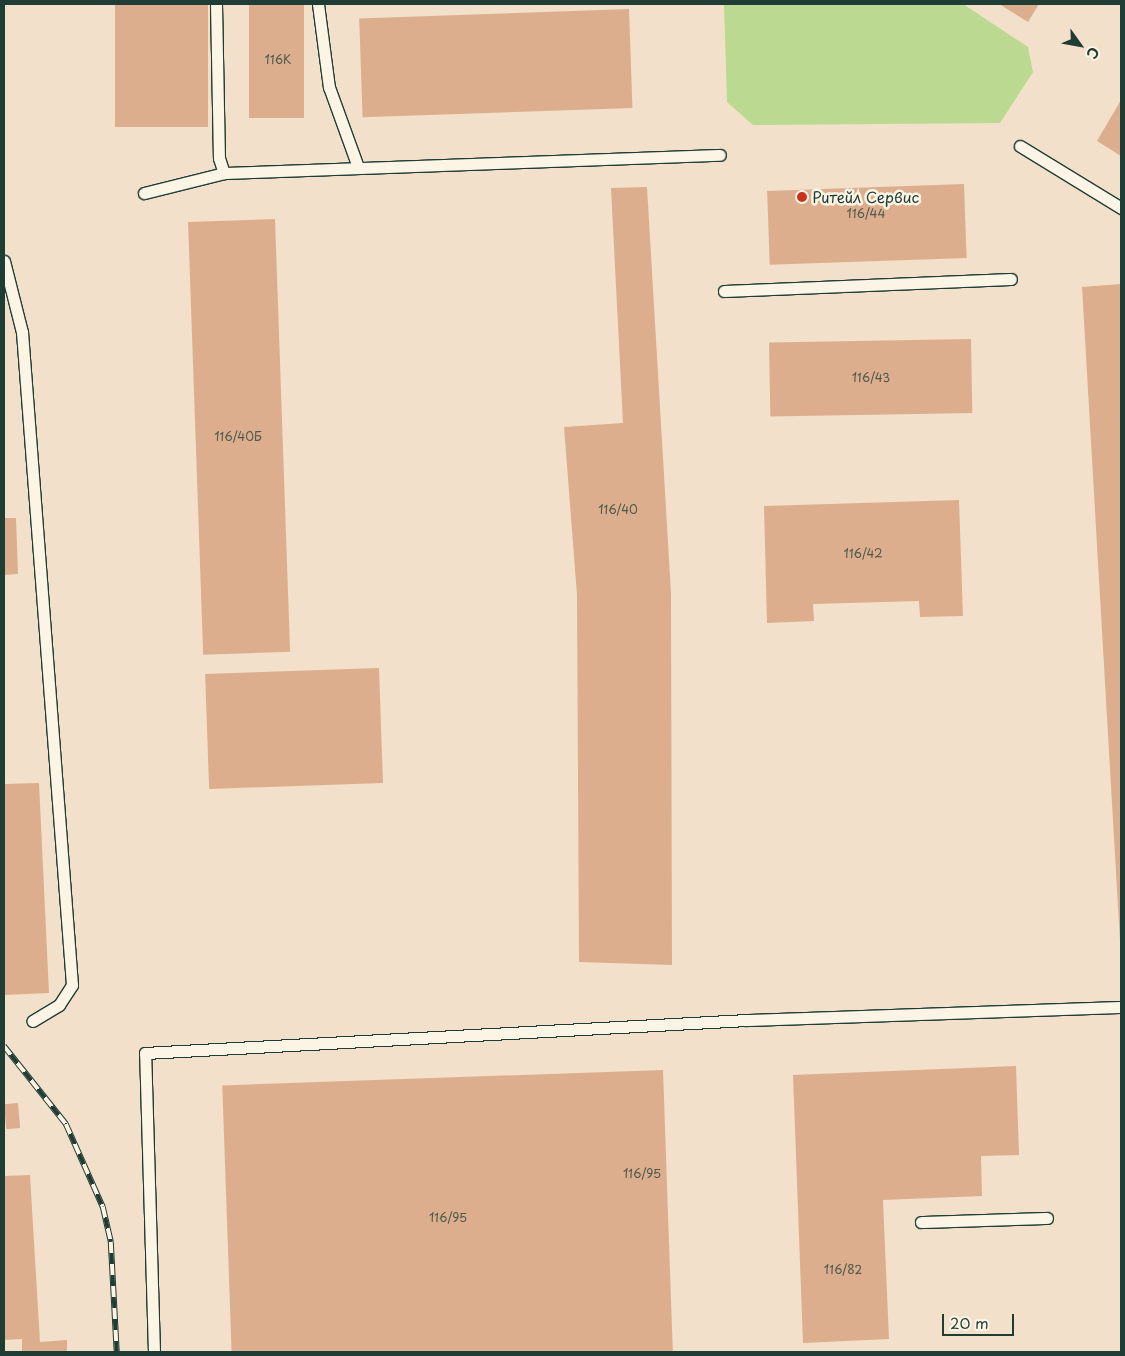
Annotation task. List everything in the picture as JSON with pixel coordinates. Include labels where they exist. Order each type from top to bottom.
[{"type":"lane","points":[[216,4],[219,158],[224,172]]},
{"type":"lane","points":[[318,4],[329,87],[358,168]]},
{"type":"lane","points":[[1020,146],[1121,208]]},
{"type":"lane","points":[[144,193],[224,172],[720,154]]},
{"type":"lane","points":[[4,260],[22,332],[72,985],[59,1005],[32,1021]]},
{"type":"lane","points":[[724,291],[1011,279]]},
{"type":"lane","points":[[154,1352],[145,1053],[747,1020],[1121,1007]]},
{"type":"lane","points":[[921,1222],[1047,1218]]},
{"type":"shaded area","points":[[4,4],[1121,4],[1121,1352],[4,1352]]},
{"type":"green space","points":[[724,4],[963,4],[1028,47],[1033,72],[1000,123],[753,125],[727,102]]},
{"type":"building","points":[[115,4],[208,4],[208,127],[115,127]]},
{"type":"building","points":[[249,4],[304,4],[304,118],[249,118]]},
{"type":"building","points":[[999,4],[1039,4],[1028,22]]},
{"type":"building","points":[[629,9],[632,108],[363,117],[359,18]]},
{"type":"building","points":[[1121,100],[1121,156],[1097,141]]},
{"type":"building","points":[[964,184],[967,258],[770,265],[767,191]]},
{"type":"building","points":[[647,187],[671,593],[672,965],[579,962],[577,595],[564,427],[623,423],[611,188]]},
{"type":"building","points":[[275,219],[290,652],[203,655],[188,222]]},
{"type":"building","points":[[1121,284],[1121,941],[1120,941],[1082,287]]},
{"type":"building","points":[[971,339],[972,413],[770,417],[769,343]]},
{"type":"building","points":[[959,500],[963,616],[920,617],[919,601],[813,604],[814,621],[767,623],[764,506]]},
{"type":"building","points":[[4,518],[16,518],[18,574],[4,575]]},
{"type":"building","points":[[379,668],[383,783],[209,789],[205,674]]},
{"type":"building","points":[[39,783],[49,993],[4,995],[4,784]]},
{"type":"building","points":[[1016,1066],[1019,1155],[981,1156],[982,1196],[883,1200],[889,1339],[803,1343],[793,1075]]},
{"type":"building","points":[[663,1070],[673,1352],[232,1352],[222,1085]]},
{"type":"building","points":[[18,1103],[20,1128],[6,1129],[4,1104]]},
{"type":"building","points":[[30,1175],[40,1342],[67,1340],[67,1352],[22,1352],[22,1339],[4,1340],[4,1176]]},
{"type":"railway","points":[[4,1046],[66,1124],[103,1207],[111,1242],[117,1352]]},
{"type":"place","name":"Ритейл Сервис","points":[[802,197]]}]
